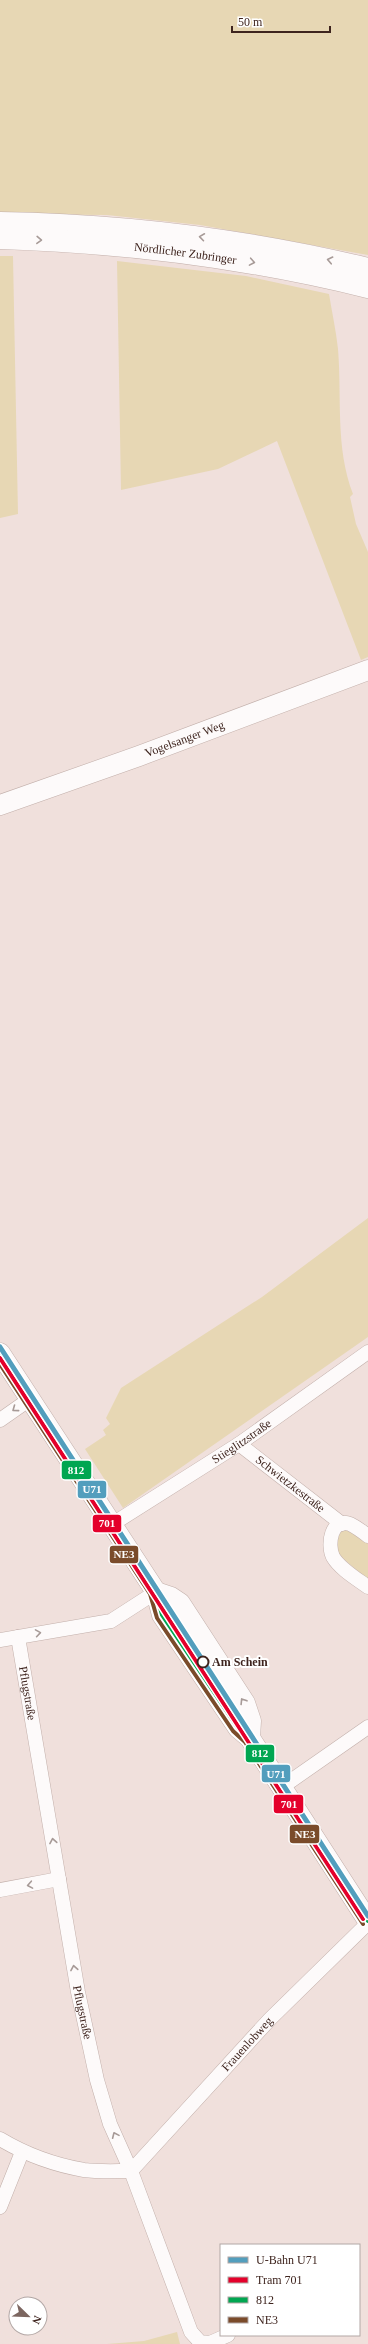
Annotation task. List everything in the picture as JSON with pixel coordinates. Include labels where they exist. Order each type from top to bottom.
[{"type":"main road","name":"Nördlicher Zubringer","points":[[0,223],[87,226],[172,233],[293,252],[368,269]]},
{"type":"main road","name":"Nördlicher Zubringer","points":[[0,238],[62,240],[174,250],[291,268],[368,286]]},
{"type":"street","name":"Vogelsanger Weg","points":[[0,805],[156,750],[368,670]]},
{"type":"street","name":"Stieglitzstraße","points":[[111,1525],[240,1444],[368,1352]]},
{"type":"street","points":[[0,1353],[156,1592],[162,1615],[238,1728],[250,1738],[368,1922]]},
{"type":"street","points":[[0,1420],[30,1398]]},
{"type":"street","name":"Schwietzkestraße","points":[[240,1444],[342,1524],[349,1524],[368,1536]]},
{"type":"street","points":[[342,1524],[332,1531],[330,1538],[333,1557],[368,1587]]},
{"type":"street","points":[[0,1640],[111,1621],[156,1592]]},
{"type":"street","name":"Pflugstraße","points":[[18,1636],[78,1992],[97,2080],[110,2124],[131,2171],[191,2332],[200,2342],[210,2343],[226,2336]]},
{"type":"street","points":[[282,1787],[368,1727]]},
{"type":"street","points":[[0,1890],[59,1879]]},
{"type":"street","name":"Frauenlobweg","points":[[131,2171],[270,2019],[368,1922]]},
{"type":"street","points":[[0,2138],[22,2152],[87,2170],[131,2171]]},
{"type":"street","points":[[0,2207],[22,2152]]},
{"type":"shaded area","points":[[0,0],[368,0],[368,255],[200,225],[107,215],[0,214]]},
{"type":"shaded area","points":[[0,256],[13,256],[18,514],[0,518]]},
{"type":"shaded area","points":[[117,261],[246,276],[329,294],[338,349],[341,440],[347,476],[353,494],[350,497],[356,524],[368,552],[368,657],[361,660],[277,441],[218,469],[121,490]]},
{"type":"shaded area","points":[[368,1218],[368,1337],[123,1508],[85,1449],[106,1435],[103,1430],[110,1424],[106,1418],[121,1388],[262,1297]]},
{"type":"shaded area","points":[[343,1530],[350,1530],[368,1544],[368,1580],[339,1555],[336,1546],[338,1533]]},
{"type":"shaded area","points":[[177,2332],[180,2344],[107,2344],[144,2341]]},
{"type":"metro line","name":"U71","points":[[0,1347],[368,1916]]},
{"type":"tram line","name":"701","points":[[0,1358],[363,1919]]},
{"type":"transit line","name":"812","points":[[0,1353],[156,1592],[162,1615],[238,1728],[250,1738],[368,1921]]},
{"type":"transit line","name":"NE3","points":[[0,1364],[150,1594],[157,1618],[233,1731],[245,1742],[363,1924]]},
{"type":"place","name":"Am Schein","points":[[203,1662]]}]
